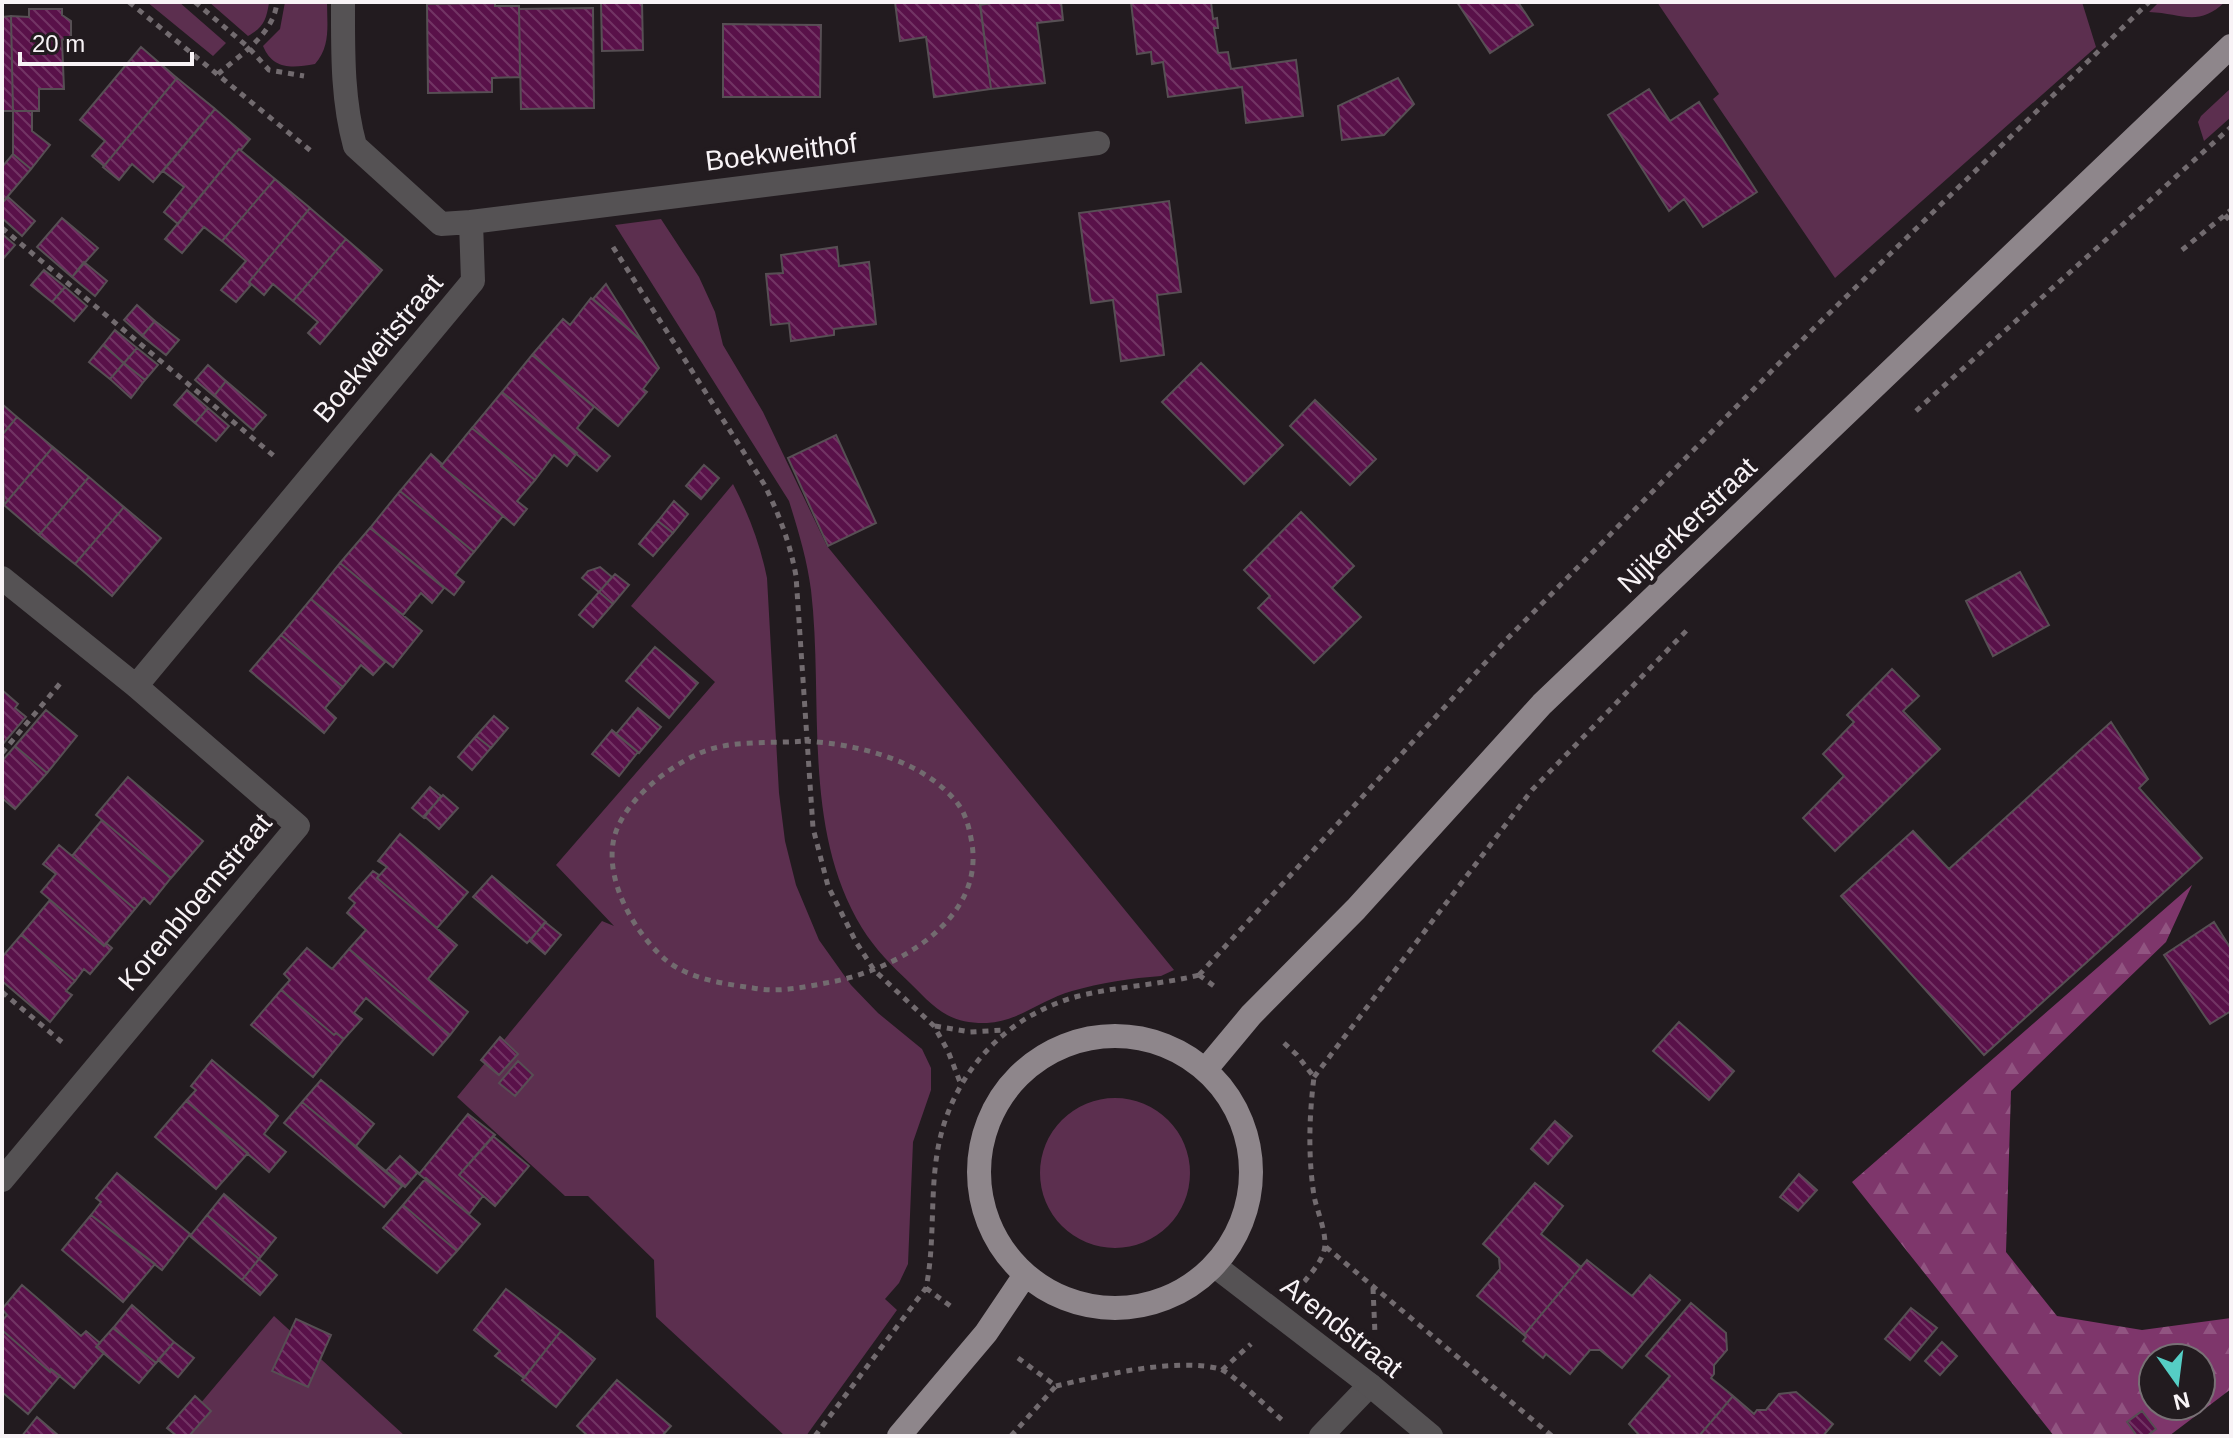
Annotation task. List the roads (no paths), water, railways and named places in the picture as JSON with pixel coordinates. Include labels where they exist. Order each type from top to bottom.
[{"type":"main road","name":"Nijkerkerstraat","points":[[1206,1069],[1251,1015],[1356,909],[1542,704],[2231,46]]},
{"type":"main road","points":[[1128,1036],[1169,1047],[1206,1069],[1234,1103],[1249,1144],[1251,1188],[1239,1230],[1215,1266],[1182,1292],[1142,1306],[1101,1308],[1060,1297],[1025,1275],[997,1242],[982,1203],[979,1160],[989,1118],[1013,1082],[1045,1055],[1085,1039],[1128,1036]]},
{"type":"main road","points":[[899,1436],[986,1333],[1025,1275]]},
{"type":"street","points":[[343,2],[345,78],[350,129],[355,146],[441,224],[471,222]]},
{"type":"street","name":"Boekweithof","points":[[471,222],[1098,143]]},
{"type":"street","name":"Boekweitstraat","points":[[136,686],[473,281],[471,222]]},
{"type":"street","points":[[2,578],[136,686]]},
{"type":"street","name":"Korenbloemstraat","points":[[2,1180],[298,826],[136,686]]},
{"type":"street","name":"Arendstraat","points":[[1215,1266],[1431,1436]]},
{"type":"street","points":[[1321,1436],[1370,1385]]}]
